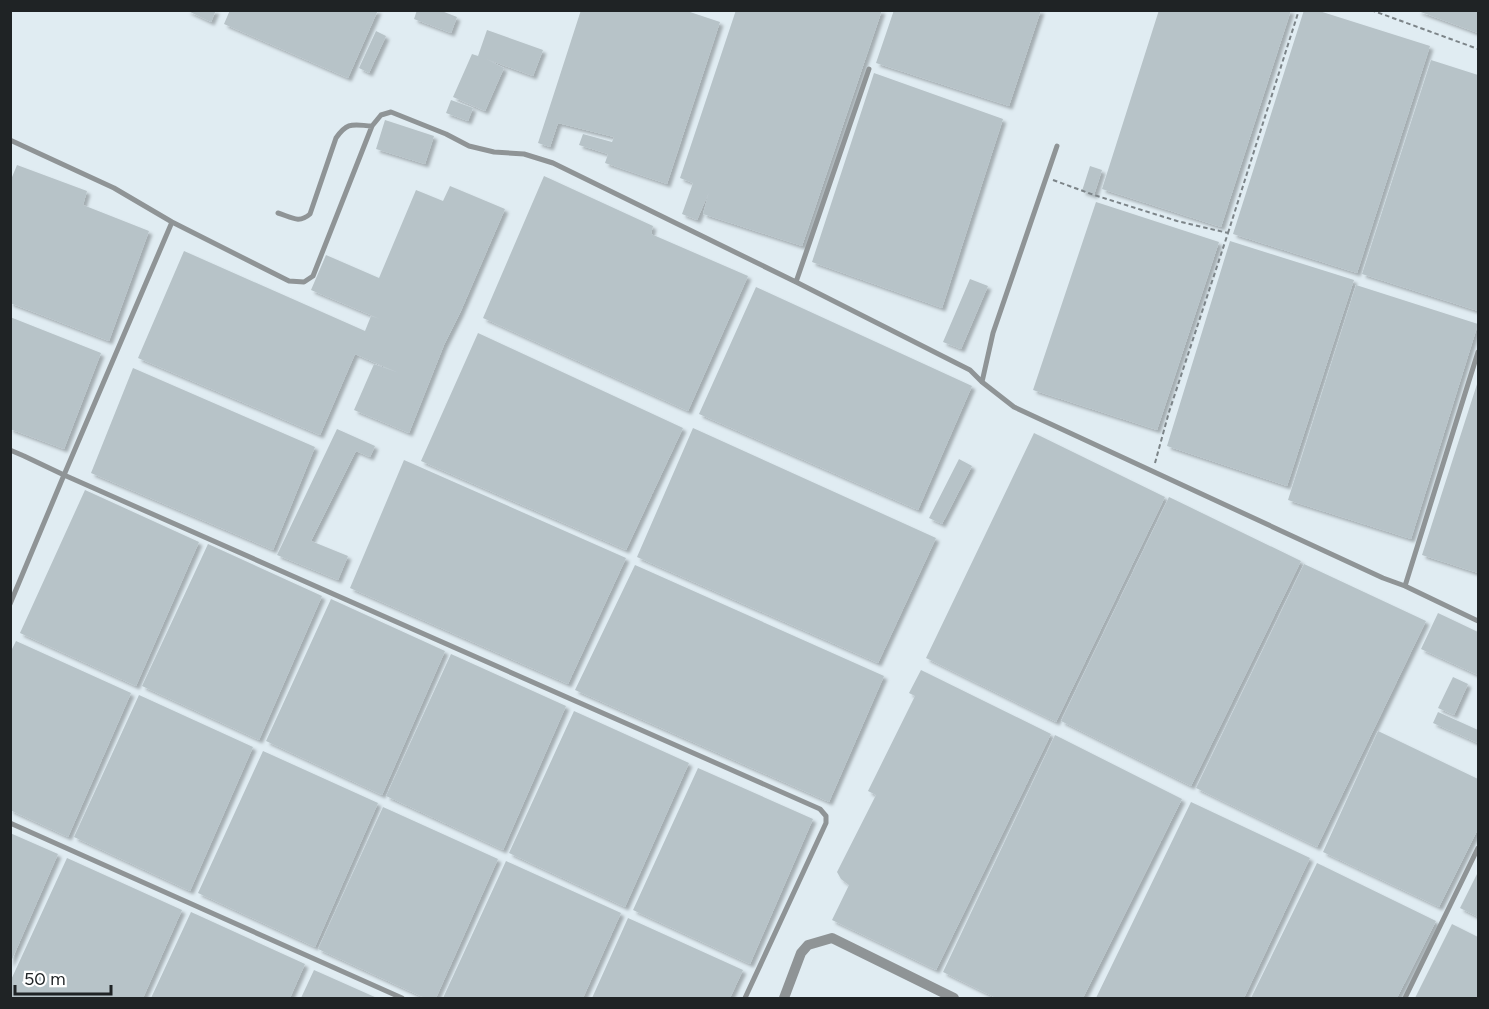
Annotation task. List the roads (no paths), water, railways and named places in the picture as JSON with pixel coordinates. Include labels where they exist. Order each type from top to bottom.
[{"type":"street","points":[[783,999],[801,953],[808,945],[832,938],[954,999]]},
{"type":"lane","points":[[796,282],[869,69]]},
{"type":"lane","points":[[10,140],[114,188],[172,222],[289,281],[304,282],[313,276],[372,126],[381,115],[391,112],[446,134],[469,146],[494,152],[524,154],[554,163],[970,370],[1014,406],[1479,621]]},
{"type":"lane","points":[[278,213],[299,220],[305,219],[310,214],[336,138],[342,129],[351,125],[372,126]]},
{"type":"lane","points":[[982,382],[993,333],[1057,146]]},
{"type":"lane","points":[[10,604],[172,222]]},
{"type":"lane","points":[[1404,586],[1479,352]]},
{"type":"lane","points":[[10,450],[820,809],[826,816],[826,824],[745,999]]},
{"type":"lane","points":[[10,823],[402,999]]},
{"type":"lane","points":[[1405,999],[1479,849]]}]
